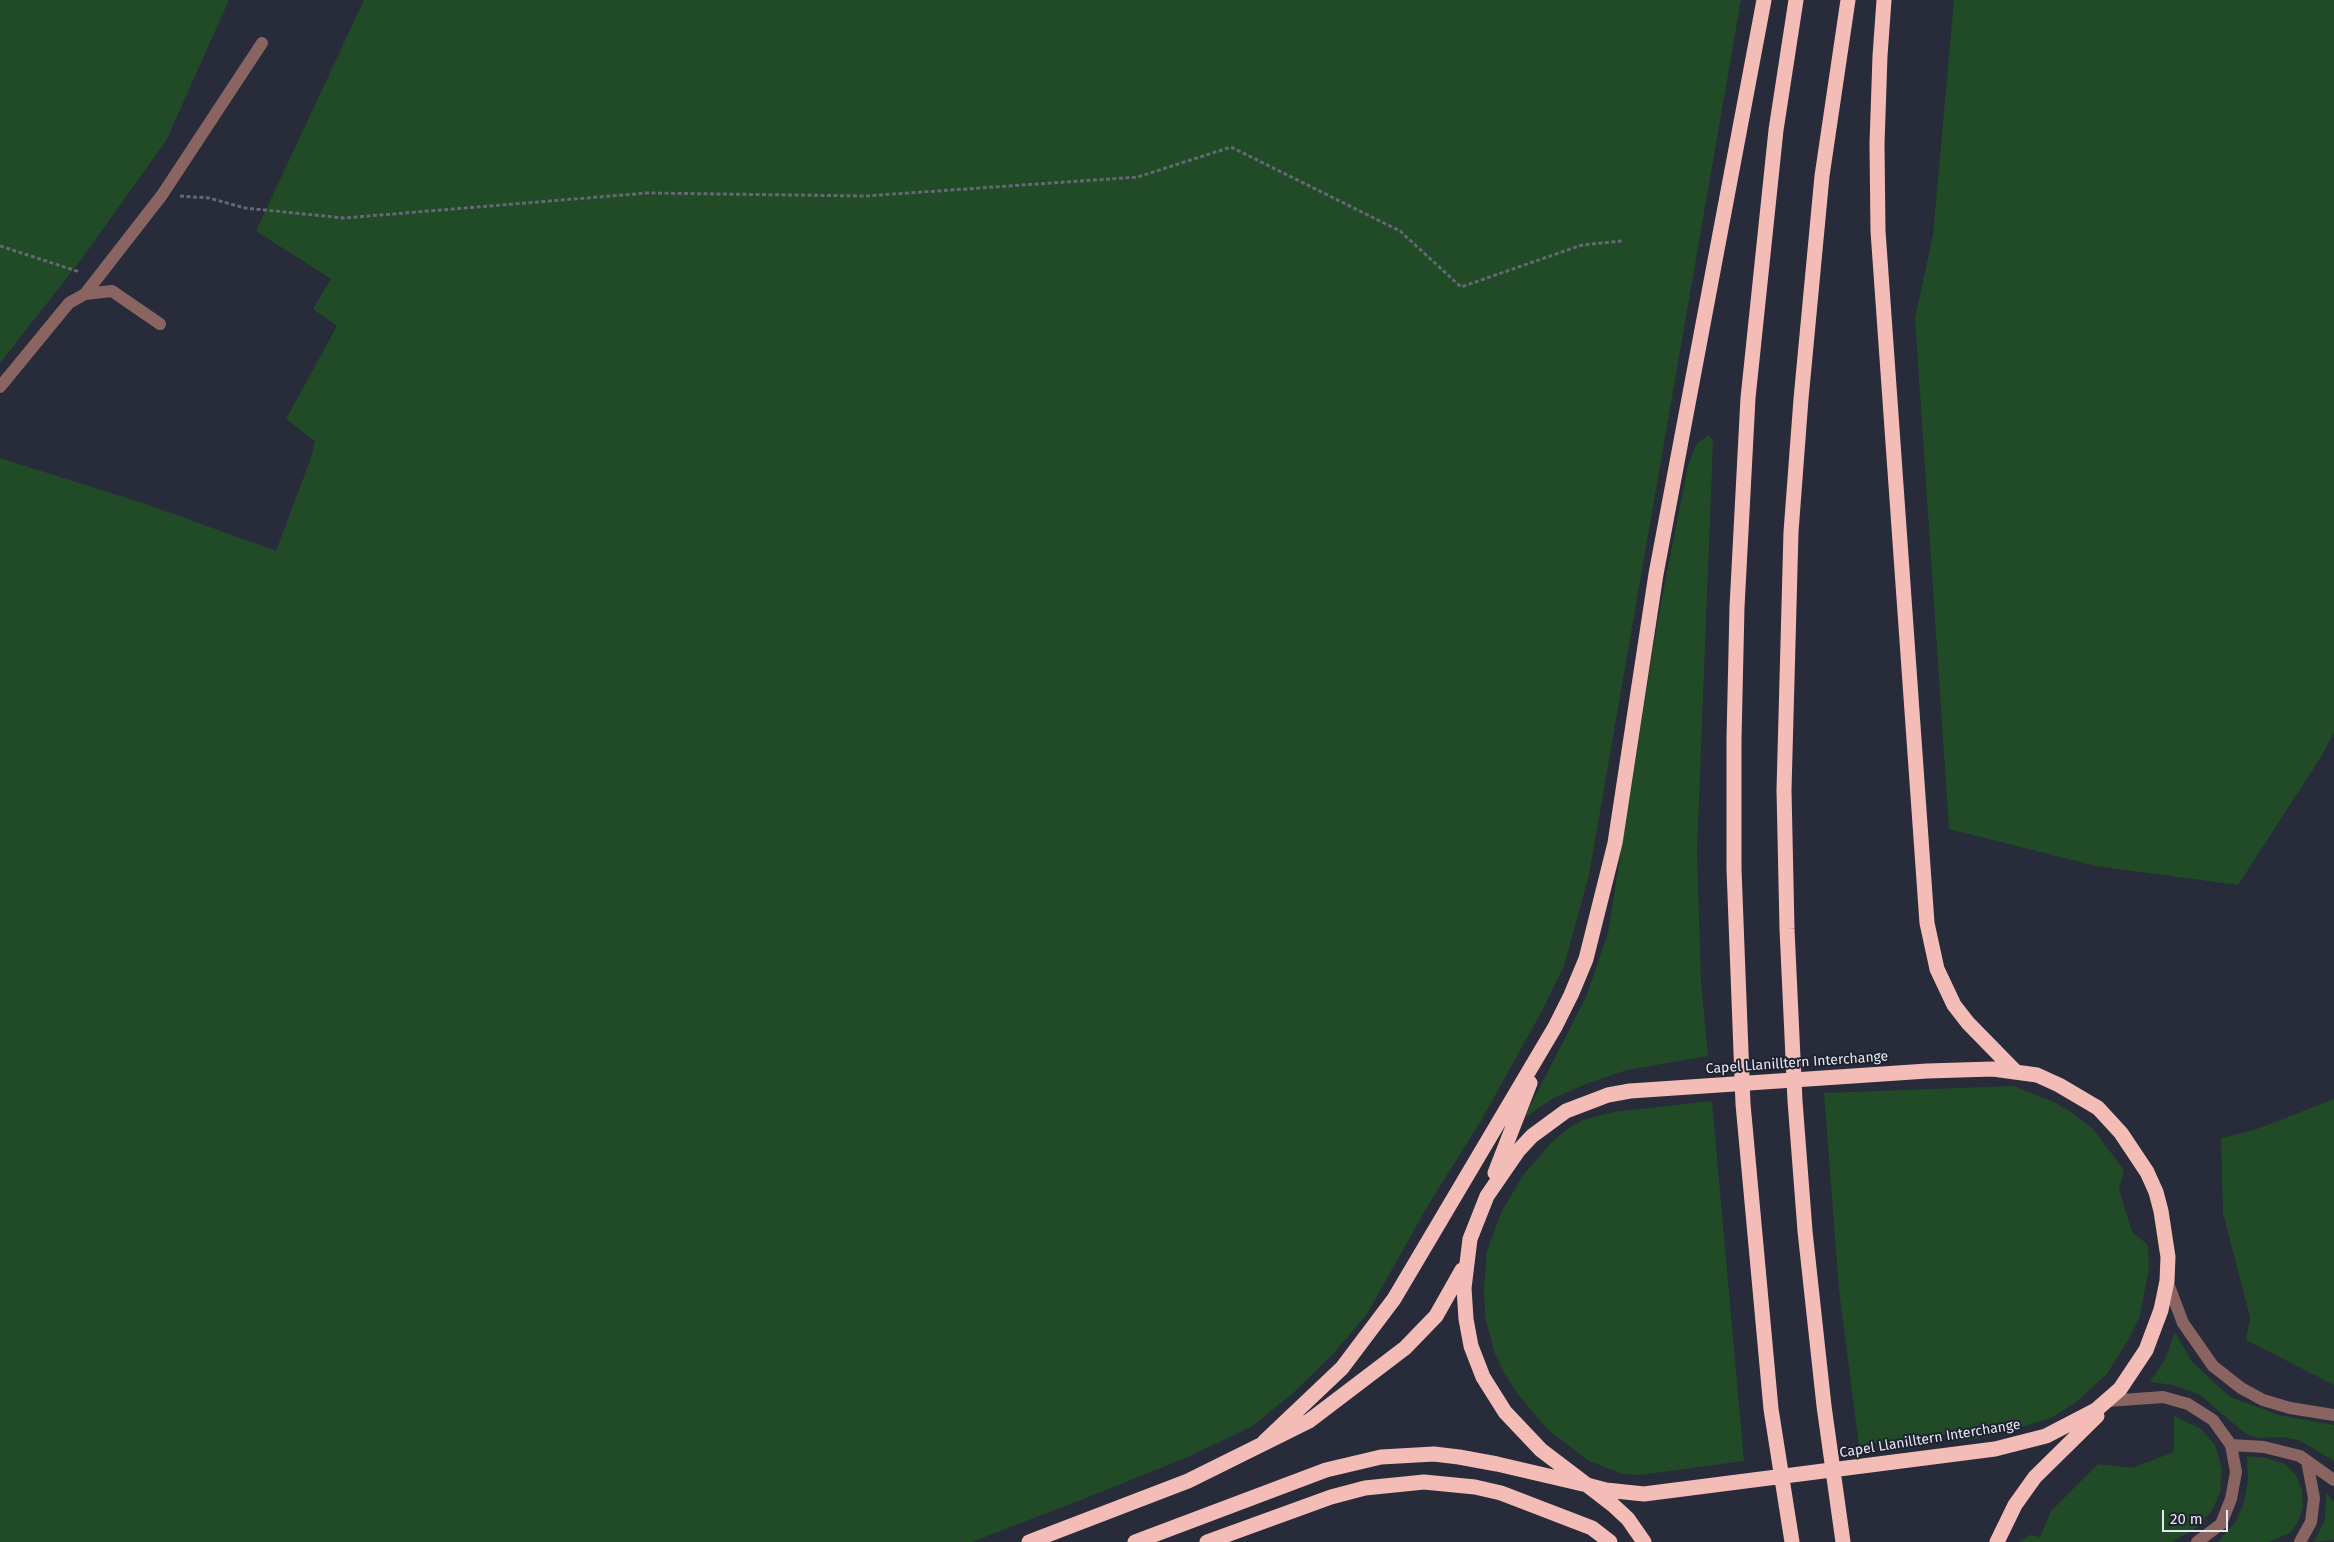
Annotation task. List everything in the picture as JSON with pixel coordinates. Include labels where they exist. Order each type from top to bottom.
[{"type":"highway","points":[[1487,1196],[1515,1120],[1586,959],[1616,843],[1656,574],[1764,0]]},
{"type":"highway","points":[[1792,1542],[1771,1408],[1744,1104],[1734,888],[1734,739],[1736,607],[1748,398],[1776,130],[1796,0]]},
{"type":"highway","points":[[1843,1542],[1824,1406],[1805,1231],[1788,947],[1784,790],[1791,532],[1801,398],[1822,176],[1848,0]]},
{"type":"highway","points":[[1884,0],[1878,105],[1878,231],[1927,922],[1937,969],[1954,1005],[1968,1023],[2015,1071]]},
{"type":"highway","points":[[1264,1442],[1342,1368],[1394,1299],[1555,1027]]},
{"type":"highway","name":"Capel Llanilltern Interchange","points":[[1993,1069],[2015,1071],[2038,1076],[2076,1094],[2098,1108],[2121,1133],[2147,1172],[2156,1192],[2166,1234],[2167,1280],[2156,1327],[2146,1350],[2120,1389],[2078,1421],[2046,1436],[2003,1447],[1658,1493],[1625,1493],[1587,1485],[1541,1450],[1496,1400],[1483,1377],[1472,1346],[1466,1319],[1464,1288],[1470,1239],[1487,1196],[1518,1151],[1548,1123],[1584,1104],[1630,1091],[1927,1071],[1993,1069]]},
{"type":"highway","points":[[1029,1542],[1188,1481],[1264,1442],[1309,1422],[1405,1348],[1436,1316],[1449,1296],[1466,1262]]},
{"type":"highway","points":[[1997,1542],[2015,1505],[2035,1477],[2088,1425],[2108,1400]]},
{"type":"highway","points":[[1135,1542],[1326,1470],[1381,1457],[1434,1454],[1459,1457],[1587,1485],[1628,1519],[1644,1542]]},
{"type":"highway","points":[[1207,1542],[1331,1497],[1365,1488],[1424,1482],[1467,1486],[1501,1493],[1592,1528],[1610,1542]]},
{"type":"lane","points":[[0,387],[69,303],[85,294],[162,195],[262,43]]},
{"type":"lane","points":[[85,294],[112,291],[160,324]]},
{"type":"lane","points":[[2167,1280],[2183,1323],[2213,1366],[2241,1388],[2263,1400],[2290,1408],[2334,1414]]},
{"type":"lane","points":[[2108,1400],[2163,1397],[2188,1404],[2213,1420],[2231,1445],[2236,1472],[2232,1499],[2221,1524],[2197,1542]]},
{"type":"lane","points":[[2231,1445],[2264,1448],[2300,1456],[2334,1480]]},
{"type":"lane","points":[[2300,1542],[2311,1522],[2314,1498],[2307,1461]]},
{"type":"path","points":[[162,195],[209,198],[245,208],[344,218],[647,193],[865,196],[1138,176],[1231,147],[1400,231],[1461,287],[1582,246],[1622,241]]},
{"type":"path","points":[[0,246],[98,278]]},
{"type":"green space","points":[[0,0],[229,0],[166,141],[84,256],[0,363]]},
{"type":"green space","points":[[364,0],[1741,0],[1589,875],[1564,966],[1542,1011],[1482,1119],[1427,1207],[1367,1314],[1333,1354],[1292,1394],[1251,1427],[1190,1456],[972,1542],[0,1542],[0,458],[149,505],[276,551],[311,458],[315,441],[286,419],[337,326],[313,309],[331,279],[256,231]]},
{"type":"green space","points":[[1954,0],[2334,0],[2334,732],[2321,757],[2238,885],[2096,866],[1949,829],[1915,318],[1933,235]]},
{"type":"green space","points":[[1709,435],[1713,442],[1697,851],[1701,981],[1708,1056],[1627,1070],[1586,1084],[1552,1099],[1524,1118],[1586,997],[1608,933],[1657,624],[1688,465],[1697,443]]},
{"type":"green space","points":[[2014,1086],[2056,1103],[2074,1114],[2093,1129],[2124,1170],[2119,1189],[2132,1232],[2148,1245],[2149,1267],[2140,1316],[2129,1339],[2106,1375],[2075,1403],[2053,1417],[2001,1434],[1952,1442],[1951,1434],[1859,1446],[1839,1290],[1824,1093]]},
{"type":"green space","points":[[2334,1099],[2334,1385],[2246,1340],[2250,1317],[2223,1213],[2221,1138],[2254,1130]]},
{"type":"green space","points":[[1712,1101],[1744,1461],[1640,1475],[1623,1474],[1589,1461],[1547,1429],[1516,1392],[1504,1373],[1494,1351],[1485,1316],[1484,1287],[1487,1251],[1501,1213],[1523,1175],[1550,1144],[1567,1129],[1583,1120],[1613,1112]]},
{"type":"green space","points":[[2175,1332],[2192,1362],[2230,1397],[2279,1415],[2334,1425],[2334,1461],[2299,1440],[2282,1437],[2259,1438],[2246,1434],[2200,1395],[2173,1385],[2150,1382],[2166,1357]]},
{"type":"green space","points":[[2174,1416],[2200,1428],[2215,1445],[2222,1469],[2220,1493],[2211,1512],[2195,1529],[2172,1542],[2019,1542],[2030,1535],[2040,1537],[2051,1511],[2098,1464],[2132,1468],[2174,1452]]},
{"type":"green space","points":[[2247,1456],[2267,1458],[2285,1464],[2296,1475],[2302,1490],[2303,1506],[2298,1522],[2290,1533],[2268,1542],[2218,1542],[2236,1521],[2244,1502],[2248,1479]]},
{"type":"green space","points":[[2326,1493],[2334,1502],[2334,1540],[2314,1542],[2325,1520]]}]
